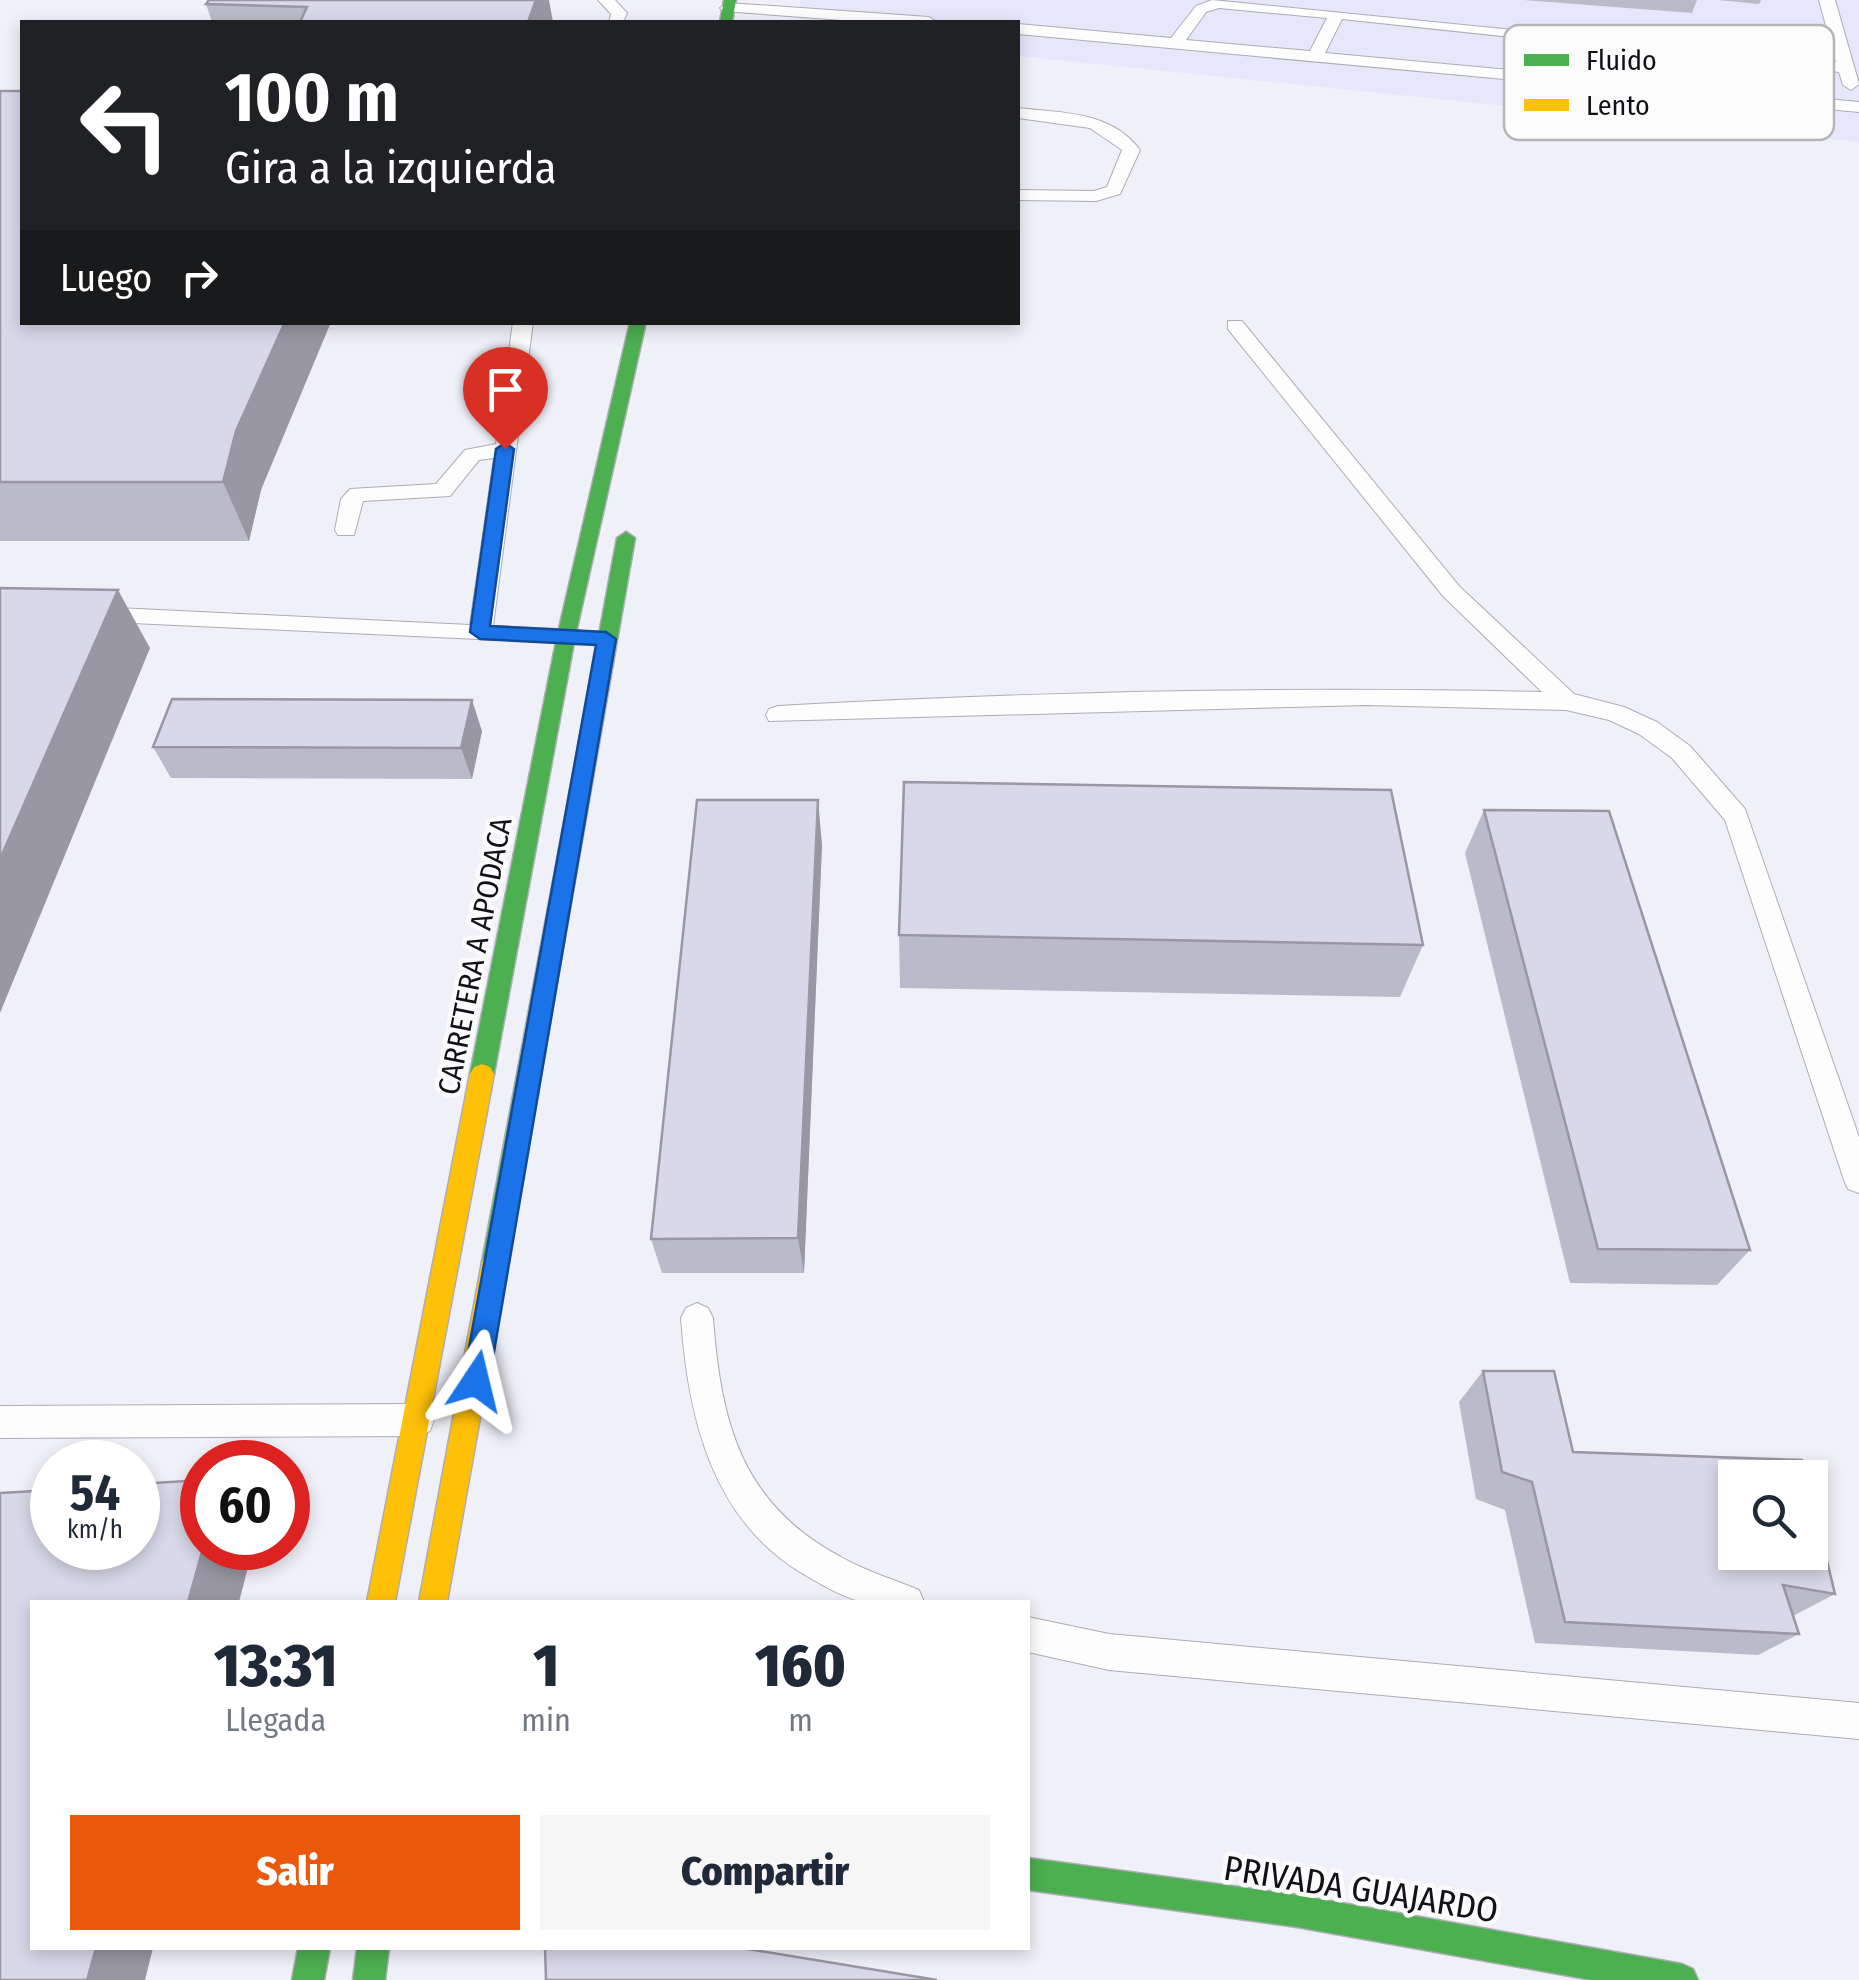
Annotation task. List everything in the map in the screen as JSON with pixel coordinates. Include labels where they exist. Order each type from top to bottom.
[{"type":"main road","name":"CARRETERA A APODACA","points":[[381,1600],[566,637],[637,325]]},
{"type":"main road","points":[[433,1600],[632,509]]},
{"type":"main road","name":"PRIVADA GUAJARDO","points":[[1030,1874],[1297,1911],[1682,1980]]},
{"type":"main road","points":[[308,1980],[314,1950]]},
{"type":"main road","points":[[368,1980],[373,1950]]},
{"type":"lane","points":[[606,0],[616,5],[616,20]]},
{"type":"lane","points":[[1827,0],[1858,107]]},
{"type":"lane","points":[[1176,41],[1201,9],[1218,3],[1337,14],[1447,47],[1504,55]]},
{"type":"lane","points":[[722,8],[844,8],[916,20]]},
{"type":"lane","points":[[1315,56],[1337,14]]},
{"type":"lane","points":[[1020,29],[1315,56],[1447,47],[1504,50]]},
{"type":"lane","points":[[1834,67],[1847,68]]},
{"type":"lane","points":[[1020,113],[1100,125],[1123,136],[1131,150],[1114,190],[1096,196],[1020,195]]},
{"type":"lane","points":[[480,632],[523,325]]},
{"type":"lane","points":[[1235,325],[1451,591],[1566,702]]},
{"type":"lane","points":[[346,530],[352,499],[358,494],[442,491],[472,455],[505,449]]},
{"type":"lane","points":[[79,614],[606,639]]},
{"type":"lane","points":[[778,715],[1152,699],[1366,696],[1566,702],[1615,713],[1648,728],[1710,781],[1736,816],[1859,1180]]},
{"type":"lane","points":[[697,1318],[700,1386],[710,1431],[756,1513],[826,1568],[902,1600]]},
{"type":"lane","points":[[0,1422],[469,1420]]},
{"type":"lane","points":[[1030,1635],[1110,1652],[1859,1722]]},
{"type":"shaded area","points":[[800,0],[1859,0],[1859,142],[1834,139],[1834,25],[1504,25],[1504,106],[1020,56],[1020,20],[799,20]]},
{"type":"building","points":[[209,0],[536,0],[529,20],[301,20],[307,7],[206,4]]},
{"type":"building","points":[[0,91],[20,91],[20,325],[284,325],[236,431],[223,482],[0,482]]},
{"type":"building","points":[[0,588],[118,590],[0,859]]},
{"type":"building","points":[[172,699],[472,700],[461,748],[153,747]]},
{"type":"building","points":[[904,782],[1391,790],[1423,945],[899,935]]},
{"type":"building","points":[[697,800],[818,800],[798,1238],[651,1239]]},
{"type":"building","points":[[1484,810],[1609,811],[1750,1250],[1598,1249]]},
{"type":"building","points":[[1483,1371],[1554,1371],[1573,1452],[1802,1460],[1718,1460],[1718,1570],[1828,1570],[1828,1565],[1835,1594],[1783,1585],[1799,1634],[1565,1622],[1532,1482],[1502,1472]]},
{"type":"building","points":[[180,1481],[180,1570],[197,1570],[189,1600],[30,1600],[30,1950],[95,1950],[87,1980],[0,1980],[0,1493],[30,1491],[30,1570],[160,1570],[160,1483]]},
{"type":"building","points":[[545,1950],[754,1950],[937,1980],[546,1980]]},
{"type":"traffic: fast","points":[[726,20],[730,0]]},
{"type":"traffic: fast","points":[[482,1074],[566,637],[637,325]]},
{"type":"traffic: fast","points":[[495,1262],[626,538]]},
{"type":"traffic: fast","points":[[1030,1874],[1297,1911],[1682,1980]]},
{"type":"traffic: fast","points":[[308,1980],[314,1950]]},
{"type":"traffic: fast","points":[[369,1980],[373,1950]]},
{"type":"traffic: slow","points":[[381,1600],[482,1074]]},
{"type":"traffic: slow","points":[[433,1600],[495,1262]]},
{"type":"route","points":[[476,1381],[606,639],[480,632],[505,449]]}]
